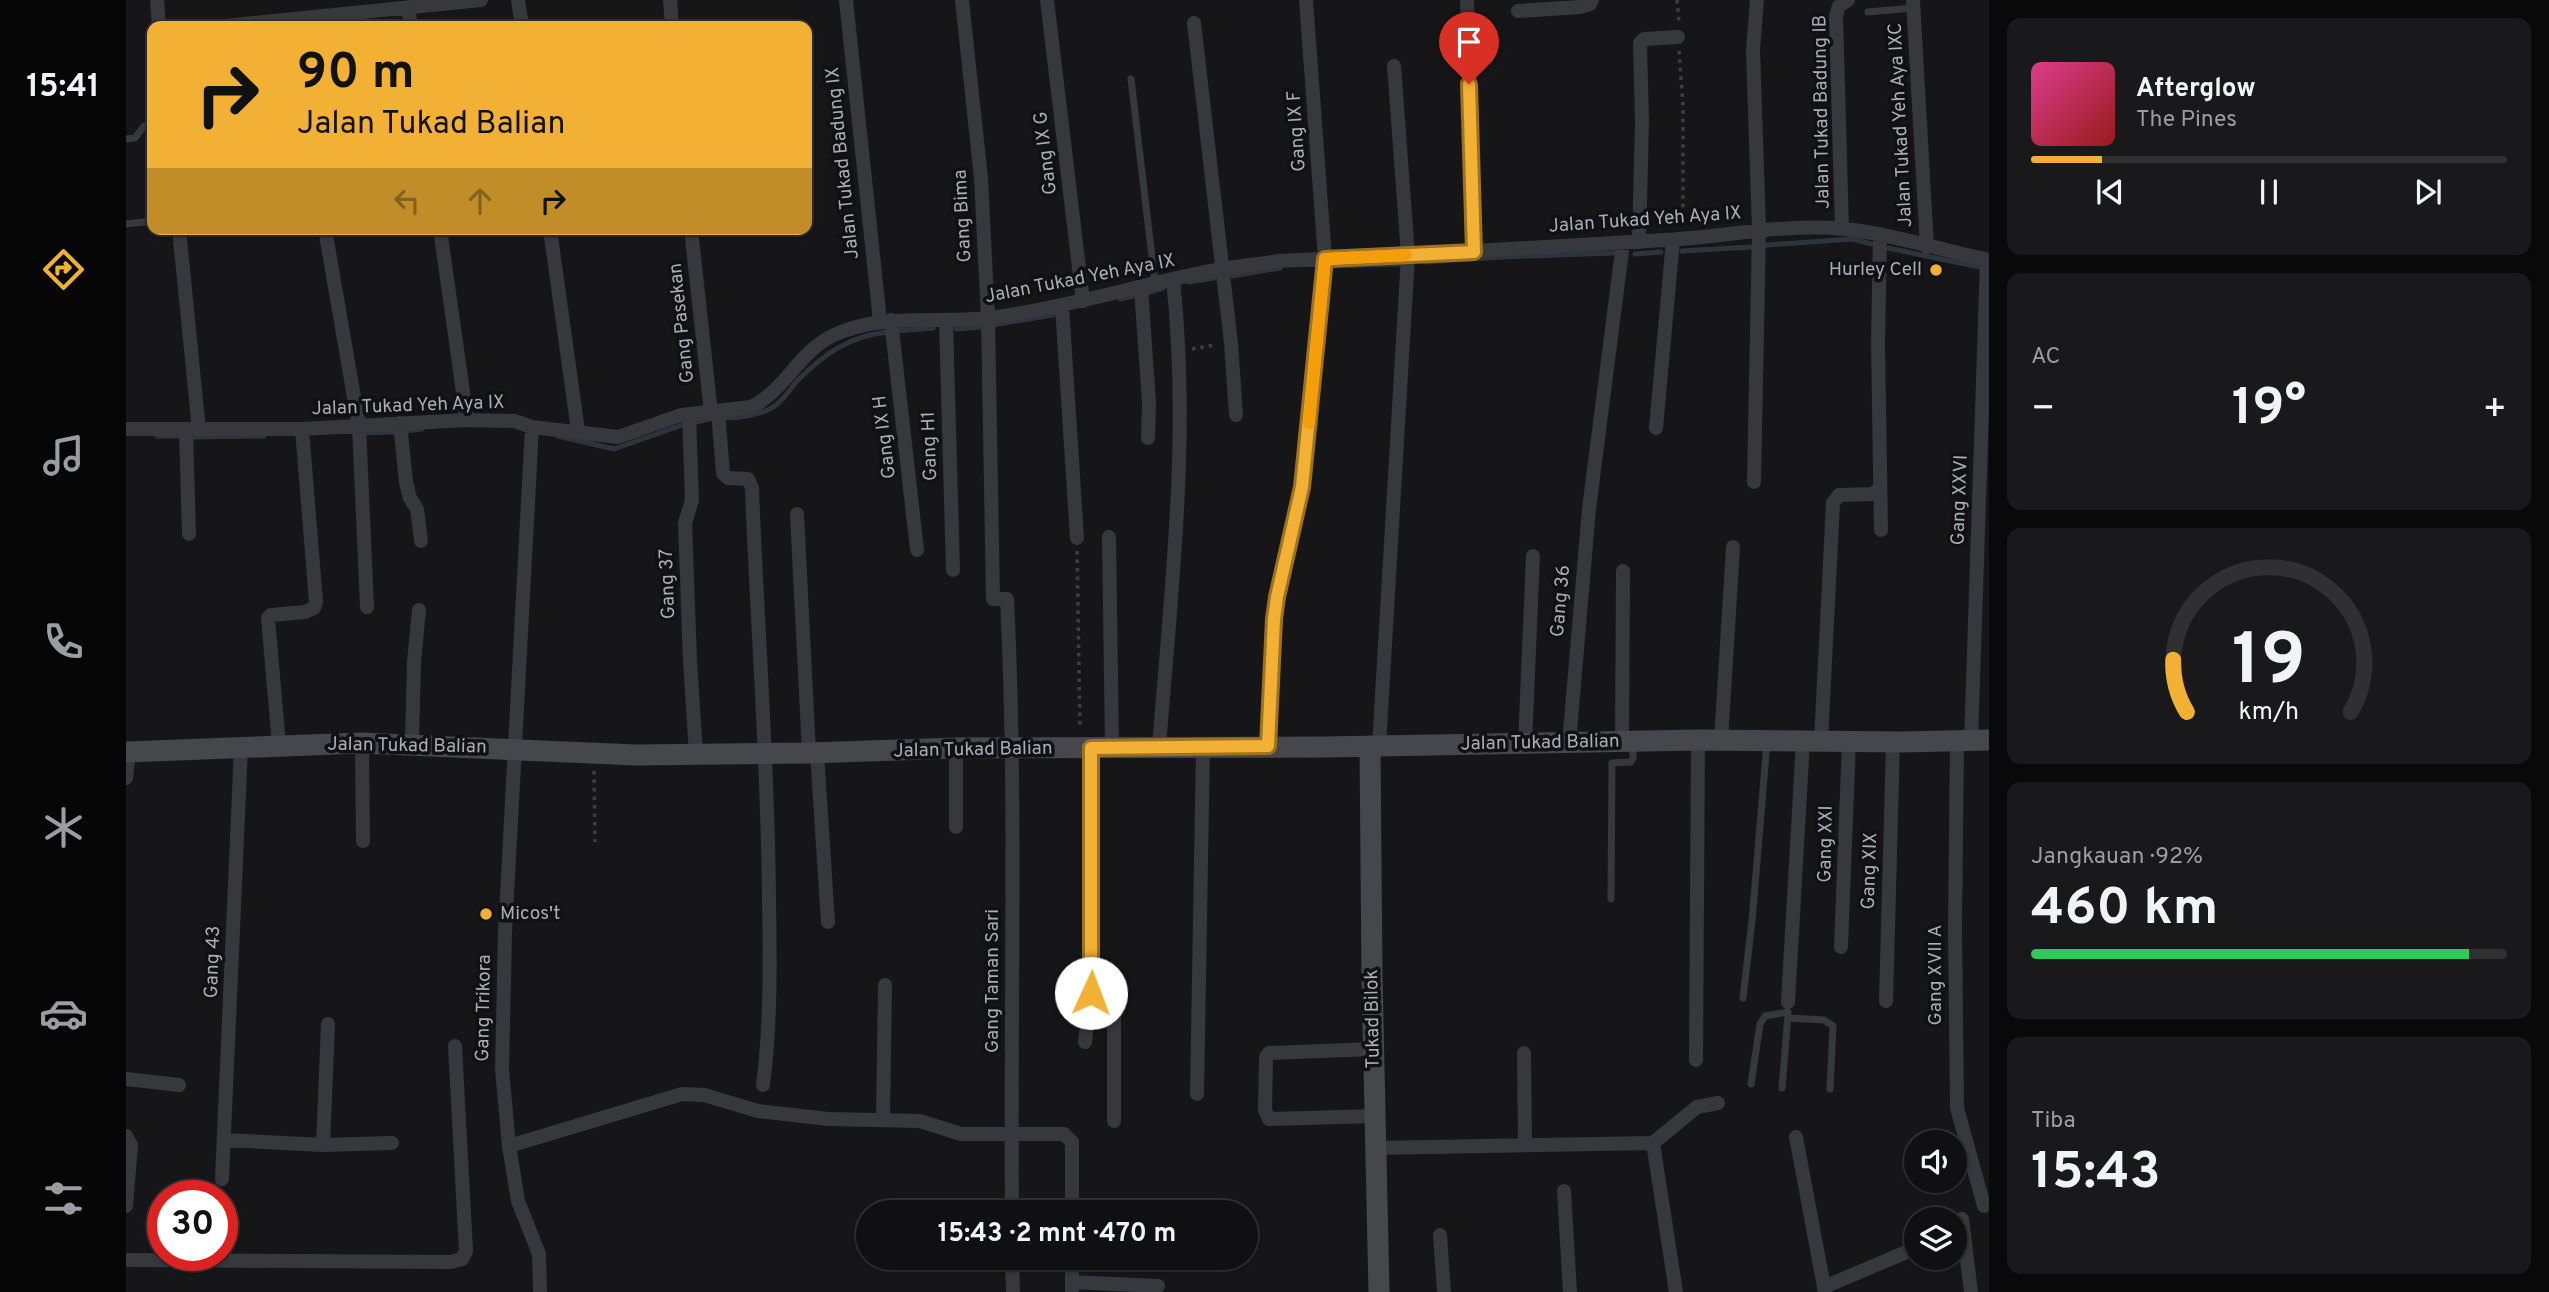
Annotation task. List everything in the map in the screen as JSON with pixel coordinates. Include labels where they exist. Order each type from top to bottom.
[{"type":"street","points":[[157,0],[159,21]]},
{"type":"street","points":[[312,21],[481,0]]},
{"type":"street","points":[[518,0],[521,21]]},
{"type":"street","points":[[670,0],[672,21]]},
{"type":"street","name":"Jalan Tukad Badung IX","points":[[846,0],[885,321]]},
{"type":"street","name":"Gang Bima","points":[[962,0],[981,178],[988,318],[993,599]]},
{"type":"street","name":"Gang IX G","points":[[1047,0],[1083,301]]},
{"type":"street","name":"Gang IX F","points":[[1268,746],[1274,619],[1302,487],[1325,259],[1307,0]]},
{"type":"street","points":[[1467,0],[1474,252]]},
{"type":"street","points":[[1754,482],[1759,230],[1753,50],[1757,0]]},
{"type":"street","name":"Jalan Tukad Badung IB","points":[[1842,229],[1836,16],[1839,6],[1848,0]]},
{"type":"street","points":[[1518,11],[1580,7],[1591,2]]},
{"type":"street","name":"Jalan Tukad Yeh Aya IXC","points":[[1913,4],[1927,247]]},
{"type":"street","points":[[408,8],[410,21]]},
{"type":"street","points":[[1194,23],[1231,343],[1236,415]]},
{"type":"street","points":[[1639,242],[1642,122],[1640,43],[1644,39],[1678,37]]},
{"type":"street","points":[[1375,746],[1408,255],[1394,66]]},
{"type":"street","name":"Jalan Tukad Yeh Aya IX","points":[[126,429],[302,429],[467,420],[514,421],[531,427],[618,437],[688,414],[740,410],[760,403],[814,346],[836,334],[885,321],[988,318],[1062,306],[1221,269],[1279,261],[1639,242],[1759,230],[1842,229],[1880,234],[1988,260]]},
{"type":"street","points":[[1880,234],[1881,530]]},
{"type":"street","points":[[179,235],[192,430],[189,534]]},
{"type":"street","points":[[326,235],[359,426],[367,607]]},
{"type":"street","points":[[441,235],[467,420]]},
{"type":"street","points":[[551,235],[578,431]]},
{"type":"street","name":"Gang Pasekan","points":[[692,235],[723,473],[727,478],[745,478],[752,483],[766,754]]},
{"type":"street","points":[[1656,428],[1678,239]]},
{"type":"street","name":"Gang 36","points":[[1569,743],[1594,463],[1623,243]]},
{"type":"street","name":"Gang XXVI","points":[[1972,741],[1988,260]]},
{"type":"street","points":[[1158,747],[1180,475],[1180,351],[1172,280]]},
{"type":"street","points":[[1148,286],[1148,438]]},
{"type":"street","points":[[1062,306],[1077,538]]},
{"type":"street","name":"Gang IX H","points":[[885,321],[918,550]]},
{"type":"street","name":"Gang H1","points":[[946,321],[953,570]]},
{"type":"street","name":"Gang 37","points":[[688,414],[692,500],[685,523],[696,754]]},
{"type":"street","points":[[400,424],[404,474],[410,498],[417,509],[421,541]]},
{"type":"street","name":"Gang Trikora","points":[[531,427],[505,933],[502,1069],[509,1146],[518,1200],[539,1254],[540,1292]]},
{"type":"street","points":[[279,745],[268,618],[271,615],[305,612],[314,608],[316,603],[302,429]]},
{"type":"street","points":[[1788,1011],[1833,503],[1839,495],[1873,494],[1879,489]]},
{"type":"street","points":[[797,514],[813,753],[828,922]]},
{"type":"street","points":[[1086,1042],[1092,974],[1095,748],[1109,537]]},
{"type":"street","points":[[1721,741],[1733,547]]},
{"type":"street","points":[[1525,743],[1533,556]]},
{"type":"street","points":[[1623,572],[1628,741]]},
{"type":"street","name":"Gang Taman Sari","points":[[993,599],[1007,599],[1013,749],[1012,1200]]},
{"type":"street","points":[[412,743],[414,662],[419,610]]},
{"type":"street","points":[[1696,1060],[1698,740]]},
{"type":"street","name":"Jalan Tukad Balian","points":[[127,752],[362,743],[412,743],[594,754],[766,754],[956,748],[1375,746],[1698,740],[1972,741]]},
{"type":"street","name":"Gang XXI","points":[[1841,947],[1849,741]]},
{"type":"street","name":"Gang XVII A","points":[[1972,741],[1955,914],[1957,1108],[1986,1204]]},
{"type":"street","name":"Gang XIX","points":[[1886,1001],[1894,742]]},
{"type":"street","points":[[362,743],[363,841]]},
{"type":"street","points":[[1198,1094],[1196,1074],[1203,746]]},
{"type":"street","name":"Tukad Bilok","points":[[1375,746],[1374,1049],[1378,1292]]},
{"type":"street","name":"Gang 43","points":[[222,1178],[241,747]]},
{"type":"street","points":[[956,748],[956,827]]},
{"type":"street","points":[[126,778],[127,752]]},
{"type":"street","points":[[763,1084],[769,965],[766,754]]},
{"type":"street","points":[[1092,974],[1110,997],[1114,1007],[1114,1121]]},
{"type":"street","points":[[883,1119],[885,985]]},
{"type":"street","points":[[323,1145],[328,1024]]},
{"type":"street","points":[[126,1260],[451,1262],[462,1259],[466,1251],[455,1046]]},
{"type":"street","points":[[1374,1049],[1269,1053],[1266,1057],[1265,1110],[1269,1119],[1375,1116]]},
{"type":"street","points":[[1524,1053],[1525,1145]]},
{"type":"street","points":[[126,1079],[179,1085]]},
{"type":"street","points":[[509,1146],[682,1094],[704,1096],[758,1111],[828,1119],[920,1121],[961,1134],[1043,1133],[1069,1136],[1072,1142],[1072,1200]]},
{"type":"street","points":[[1376,1148],[1653,1143],[1697,1107],[1718,1103]]},
{"type":"street","points":[[126,1136],[131,1145],[126,1206]]},
{"type":"street","points":[[1796,1137],[1824,1289],[1904,1253]]},
{"type":"street","points":[[225,1140],[323,1145],[392,1143]]},
{"type":"street","points":[[1653,1143],[1676,1292]]},
{"type":"street","points":[[1564,1191],[1570,1292]]},
{"type":"street","points":[[1967,1217],[1986,1204]]},
{"type":"street","points":[[1440,1236],[1444,1292]]},
{"type":"street","points":[[1967,1269],[1971,1292]]},
{"type":"street","points":[[1012,1270],[1013,1292]]},
{"type":"street","points":[[1072,1287],[1158,1286]]},
{"type":"lane","points":[[1868,12],[1913,4]]},
{"type":"lane","points":[[1131,79],[1148,286]]},
{"type":"lane","points":[[126,139],[135,138],[147,126]]},
{"type":"lane","points":[[126,224],[147,222]]},
{"type":"lane","points":[[1611,899],[1612,764],[1630,762],[1633,758],[1628,741]]},
{"type":"lane","points":[[1743,998],[1767,741]]},
{"type":"lane","points":[[1782,1088],[1788,1011]]},
{"type":"lane","points":[[1751,1084],[1760,1024],[1765,1016],[1788,1011],[1824,1020],[1833,1026],[1830,1089]]},
{"type":"path","points":[[1677,0],[1683,105],[1678,239]]},
{"type":"path","points":[[1180,351],[1231,343]]},
{"type":"path","points":[[1077,538],[1095,748]]},
{"type":"path","points":[[594,766],[595,842]]},
{"type":"waterway","points":[[1766,245],[1852,239],[1872,244]]},
{"type":"waterway","points":[[1682,251],[1751,247]]},
{"type":"waterway","points":[[1888,248],[1979,267]]},
{"type":"waterway","points":[[1635,254],[1661,252]]},
{"type":"waterway","points":[[1425,262],[1614,253]]},
{"type":"waterway","points":[[1333,266],[1401,264]]},
{"type":"waterway","points":[[1232,276],[1280,268]]},
{"type":"waterway","points":[[1189,282],[1214,278]]},
{"type":"waterway","points":[[1147,293],[1163,288]]},
{"type":"waterway","points":[[1120,299],[1134,296]]},
{"type":"waterway","points":[[993,325],[1053,315]]},
{"type":"waterway","points":[[956,329],[981,327]]},
{"type":"waterway","points":[[896,331],[933,328]]},
{"type":"waterway","points":[[723,418],[751,415],[771,408],[782,400],[808,370],[828,354],[862,337],[888,332]]},
{"type":"waterway","points":[[692,423],[714,418]]},
{"type":"waterway","points":[[558,436],[614,449],[685,424]]},
{"type":"waterway","points":[[404,431],[422,429]]},
{"type":"waterway","points":[[362,433],[394,432]]},
{"type":"waterway","points":[[157,436],[182,436]]},
{"type":"waterway","points":[[192,437],[264,436]]},
{"type":"slow traffic","points":[[1309,423],[1325,259],[1406,255]]},
{"type":"place","name":"Hurley Cell","points":[[1936,270]]},
{"type":"place","name":"Micos't","points":[[486,914]]},
{"type":"route","points":[[1091,993],[1091,748],[1268,746],[1274,619],[1302,487],[1325,259],[1474,252],[1469,84]]}]
